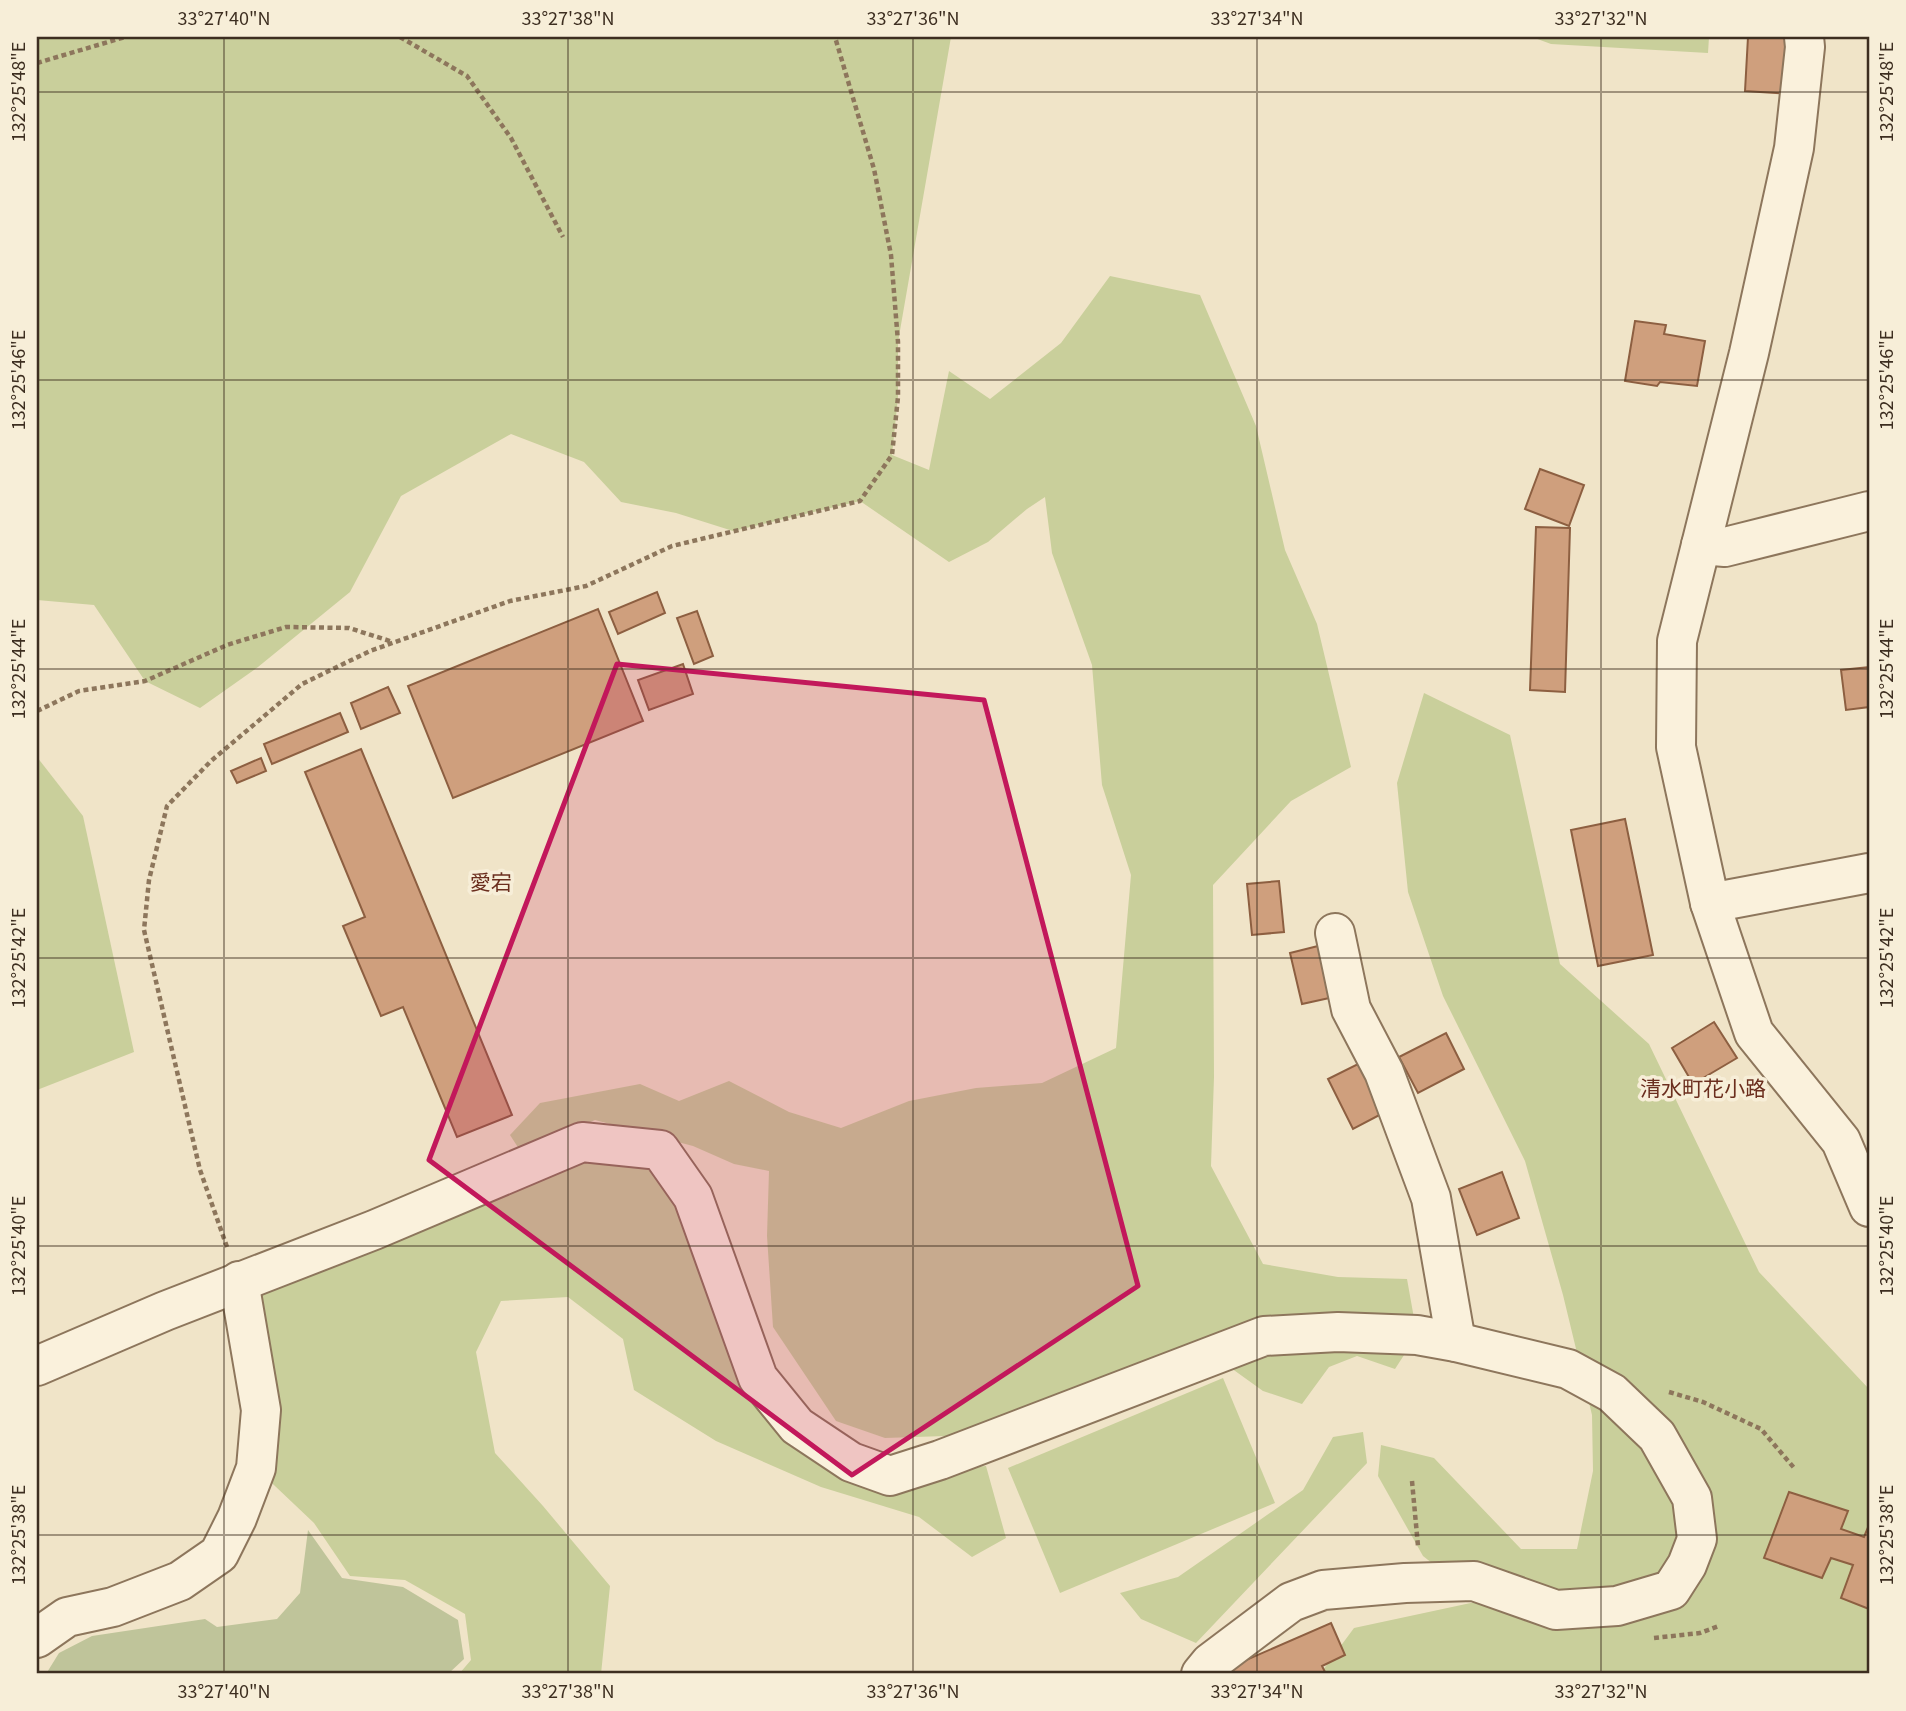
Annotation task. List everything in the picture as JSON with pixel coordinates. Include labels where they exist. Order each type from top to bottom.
[{"type":"street","points":[[1804,37],[1794,148],[1749,353],[1677,641],[1676,747],[1710,903],[1754,1033],[1841,1141],[1869,1207]]},
{"type":"street","points":[[1701,545],[1725,547],[1869,511]]},
{"type":"street","points":[[1710,903],[1869,873]]},
{"type":"street","points":[[1335,933],[1351,1009],[1384,1073],[1431,1198],[1456,1342]]},
{"type":"street","points":[[37,1366],[582,1142],[660,1150],[693,1197],[758,1378],[797,1426],[851,1462],[890,1476],[940,1460],[1264,1336],[1338,1332],[1417,1335],[1568,1369],[1612,1393],[1657,1436],[1692,1498],[1697,1539],[1687,1565],[1671,1590],[1617,1606],[1556,1610],[1474,1581],[1421,1582],[1324,1590],[1291,1602],[1210,1662],[1201,1674]]},
{"type":"street","points":[[37,1638],[67,1617],[113,1607],[180,1581],[219,1554],[237,1518],[256,1468],[261,1410],[239,1281]]},
{"type":"path","points":[[37,63],[125,37]]},
{"type":"path","points":[[400,37],[467,76],[511,138],[563,237]]},
{"type":"path","points":[[239,1281],[200,1170],[144,930],[149,880],[167,806],[211,761],[302,684],[370,651],[510,601],[586,586],[672,546],[860,501],[892,456],[898,397],[898,342],[891,256],[874,169],[835,37]]},
{"type":"path","points":[[37,711],[79,691],[145,681],[227,645],[286,627],[349,628],[393,642]]},
{"type":"path","points":[[1664,1390],[1703,1402],[1761,1429],[1795,1469]]},
{"type":"path","points":[[1412,1481],[1421,1582]]},
{"type":"path","points":[[1863,1674],[1869,1673]]},
{"type":"highlighted area","points":[[617,664],[984,700],[1138,1286],[852,1475],[429,1160]]},
{"type":"green space","points":[[37,37],[951,37],[898,342],[898,397],[892,455],[929,470],[949,371],[990,399],[1061,343],[1110,276],[1200,295],[1256,426],[1285,550],[1317,624],[1351,767],[1291,801],[1213,885],[1214,1077],[1211,1166],[1263,1264],[1338,1277],[1407,1279],[1417,1335],[1395,1369],[1357,1356],[1329,1367],[1302,1404],[1263,1391],[1224,1363],[975,1435],[885,1438],[836,1421],[773,1327],[767,1236],[769,1171],[734,1164],[693,1146],[595,1120],[521,1152],[510,1135],[540,1103],[640,1084],[679,1101],[729,1081],[789,1112],[841,1128],[909,1101],[976,1088],[1042,1083],[1116,1048],[1131,875],[1102,785],[1092,665],[1052,553],[1045,497],[988,542],[949,562],[860,501],[733,531],[676,513],[621,502],[584,462],[511,434],[401,496],[350,592],[258,667],[200,708],[145,681],[94,605],[37,600]]},
{"type":"green space","points":[[1532,37],[1709,37],[1708,53],[1551,44]]},
{"type":"green space","points":[[1424,693],[1510,735],[1560,964],[1649,1044],[1759,1272],[1869,1389],[1869,1674],[1320,1674],[1354,1628],[1480,1601],[1423,1556],[1378,1476],[1381,1445],[1434,1458],[1521,1549],[1577,1549],[1593,1471],[1592,1415],[1563,1295],[1525,1161],[1443,996],[1408,892],[1397,783]]},
{"type":"green space","points":[[37,757],[83,816],[134,1052],[37,1090]]},
{"type":"green space","points":[[582,1142],[660,1150],[758,1378],[890,1476],[986,1466],[1006,1538],[972,1557],[919,1517],[821,1487],[716,1441],[634,1390],[623,1339],[568,1297],[501,1301],[476,1352],[495,1453],[610,1586],[601,1674],[459,1674],[471,1660],[465,1614],[405,1580],[350,1576],[314,1523],[256,1468],[239,1281]]},
{"type":"green space","points":[[1223,1378],[1275,1503],[1060,1593],[1008,1468]]},
{"type":"green space","points":[[1363,1432],[1367,1463],[1196,1643],[1141,1619],[1120,1593],[1178,1577],[1303,1490],[1333,1437]]},
{"type":"green space","points":[[308,1530],[342,1578],[403,1587],[458,1620],[464,1659],[448,1674],[46,1674],[59,1653],[92,1636],[205,1619],[217,1627],[277,1619],[300,1593]]},
{"type":"building","points":[[1748,37],[1796,38],[1792,94],[1745,91]]},
{"type":"building","points":[[1635,321],[1666,325],[1664,334],[1705,341],[1697,386],[1660,382],[1657,386],[1625,381]]},
{"type":"building","points":[[1540,469],[1584,485],[1569,526],[1525,509]]},
{"type":"building","points":[[1536,527],[1570,528],[1565,692],[1530,690]]},
{"type":"building","points":[[657,592],[665,613],[618,634],[609,612]]},
{"type":"building","points":[[598,609],[643,721],[453,798],[408,686]]},
{"type":"building","points":[[697,611],[713,656],[694,664],[677,618]]},
{"type":"building","points":[[683,664],[693,694],[649,710],[638,680]]},
{"type":"building","points":[[1869,667],[1869,707],[1846,710],[1841,670]]},
{"type":"building","points":[[388,687],[400,713],[361,729],[351,703]]},
{"type":"building","points":[[340,713],[348,732],[272,764],[264,744]]},
{"type":"building","points":[[361,749],[512,1115],[457,1137],[403,1007],[381,1016],[343,926],[365,917],[305,772]]},
{"type":"building","points":[[261,758],[266,771],[237,783],[231,771]]},
{"type":"building","points":[[1625,819],[1653,955],[1598,966],[1571,830]]},
{"type":"building","points":[[1279,881],[1284,932],[1252,935],[1247,884]]},
{"type":"building","points":[[1330,943],[1343,995],[1302,1004],[1290,953]]},
{"type":"building","points":[[1714,1022],[1737,1058],[1693,1084],[1672,1048]]},
{"type":"building","points":[[1446,1033],[1464,1069],[1418,1093],[1399,1057]]},
{"type":"building","points":[[1364,1061],[1389,1110],[1353,1129],[1328,1079]]},
{"type":"building","points":[[1502,1172],[1519,1218],[1477,1235],[1459,1189]]},
{"type":"building","points":[[1789,1492],[1848,1511],[1841,1529],[1864,1537],[1869,1525],[1869,1609],[1841,1598],[1853,1565],[1831,1558],[1822,1578],[1764,1558]]},
{"type":"building","points":[[1331,1623],[1345,1655],[1322,1666],[1326,1674],[1214,1674]]},
{"type":"district","name":"愛宕","points":[[491,883]]},
{"type":"district","name":"清水町花小路","points":[[1703,1089]]}]
